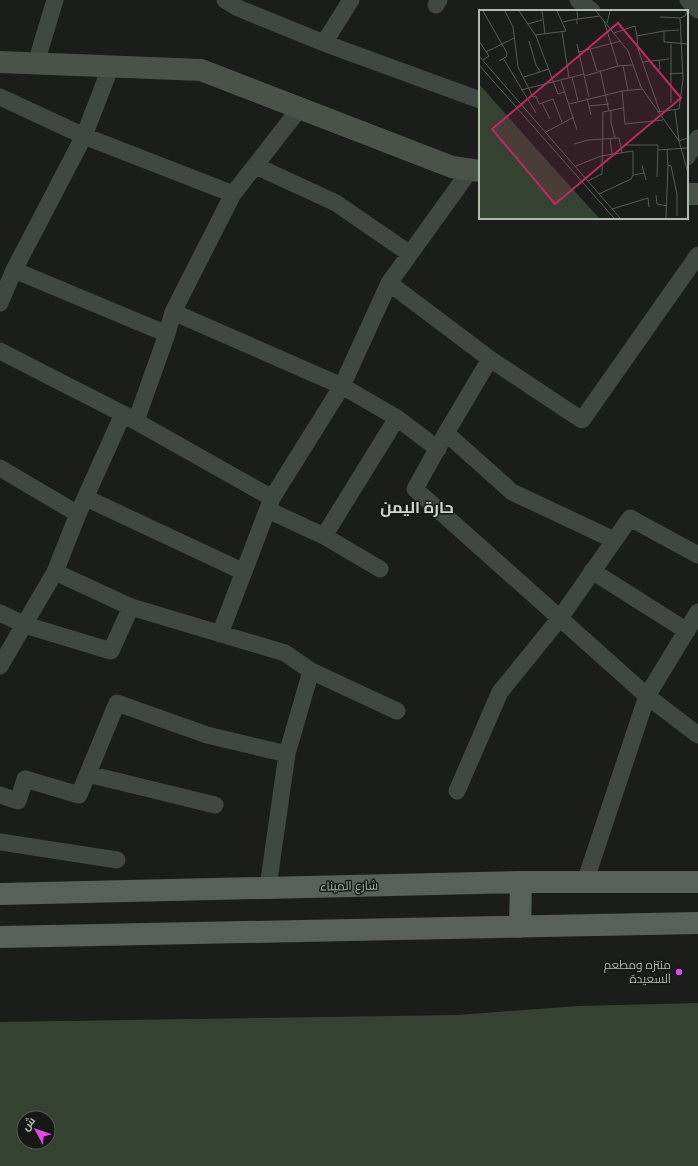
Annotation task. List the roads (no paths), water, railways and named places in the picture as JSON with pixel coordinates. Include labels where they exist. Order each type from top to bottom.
[{"type":"main road","name":"شارع الميناء","points":[[0,894],[521,882],[698,882]]},
{"type":"main road","points":[[520,927],[521,882]]},
{"type":"main road","points":[[0,937],[698,922]]},
{"type":"street","points":[[36,63],[55,0]]},
{"type":"street","points":[[225,0],[238,8],[324,43],[479,100]]},
{"type":"street","points":[[324,43],[351,0]]},
{"type":"street","points":[[578,0],[591,10]]},
{"type":"street","points":[[688,0],[698,10]]},
{"type":"street","points":[[0,62],[201,70],[452,167],[475,170]]},
{"type":"street","points":[[0,303],[14,270],[84,136],[111,66]]},
{"type":"street","points":[[0,98],[84,136],[234,194]]},
{"type":"street","points":[[0,666],[55,572],[78,514],[130,418],[167,334],[173,312],[234,194],[300,108]]},
{"type":"street","points":[[688,155],[698,138]]},
{"type":"street","points":[[256,166],[336,203],[410,254]]},
{"type":"street","points":[[220,634],[270,504],[342,386],[389,283],[475,170]]},
{"type":"street","points":[[389,283],[490,359],[582,420],[698,254]]},
{"type":"street","points":[[14,270],[167,334]]},
{"type":"street","points":[[173,312],[342,386],[397,418],[438,449]]},
{"type":"street","points":[[0,351],[130,418],[270,504],[380,569]]},
{"type":"street","points":[[490,359],[415,489],[647,696],[698,735]]},
{"type":"street","points":[[324,536],[397,418]]},
{"type":"street","points":[[446,433],[512,492],[614,540]]},
{"type":"street","points":[[0,468],[78,514]]},
{"type":"street","points":[[86,498],[244,572]]},
{"type":"street","points":[[457,790],[500,692],[560,618],[630,518],[698,554]]},
{"type":"street","points":[[592,571],[687,630]]},
{"type":"street","points":[[55,572],[131,607],[285,654],[311,671],[397,711]]},
{"type":"street","points":[[0,613],[25,625],[111,651],[131,607]]},
{"type":"street","points":[[585,882],[647,696],[698,612]]},
{"type":"street","points":[[268,887],[287,754],[311,671]]},
{"type":"street","points":[[0,795],[18,801],[25,779],[79,795],[117,703],[207,735],[287,754]]},
{"type":"street","points":[[88,774],[215,805]]},
{"type":"street","points":[[0,842],[117,860]]},
{"type":"place","name":"منتزه ومطعم السعيدة","points":[[679,972]]},
{"type":"district","name":"حارة اليمن","points":[[417,507]]}]
